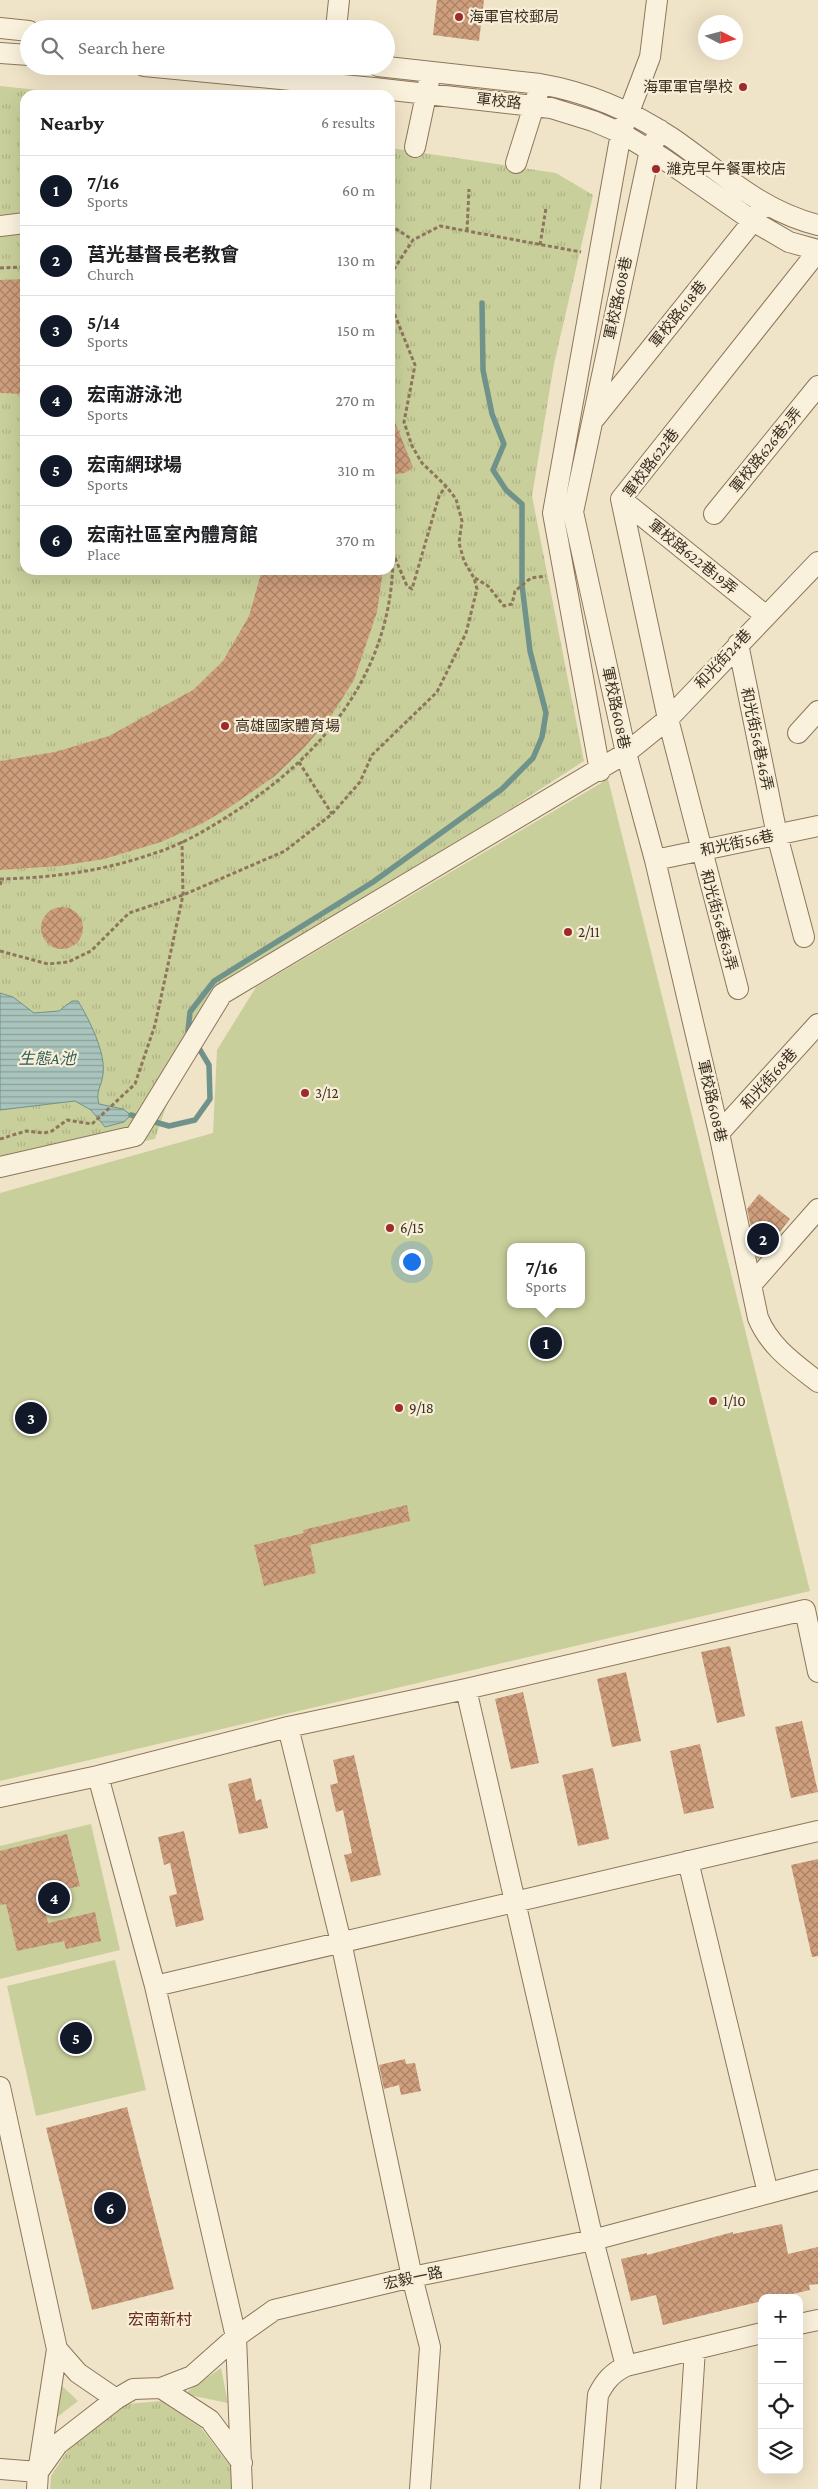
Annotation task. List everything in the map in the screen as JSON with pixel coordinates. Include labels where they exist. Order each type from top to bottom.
[{"type":"street","points":[[337,20],[340,0]]},
{"type":"street","points":[[600,770],[553,513],[621,133],[650,57],[656,0]]},
{"type":"street","points":[[0,28],[20,30]]},
{"type":"street","points":[[0,53],[20,55]]},
{"type":"street","name":"軍校路","points":[[395,68],[556,87],[629,112],[660,130],[758,213],[789,242],[818,251]]},
{"type":"street","points":[[415,147],[431,72]]},
{"type":"street","name":"軍校路","points":[[246,75],[392,90]]},
{"type":"street","points":[[516,163],[540,84]]},
{"type":"street","name":"軍校路","points":[[395,90],[535,105],[593,121],[621,133],[758,213],[818,225]]},
{"type":"street","name":"軍校路608巷","points":[[660,130],[650,150],[573,512],[626,754],[655,860],[719,1133],[758,1318],[765,1335],[782,1353],[818,1382]]},
{"type":"street","name":"軍校路618巷","points":[[592,422],[758,213]]},
{"type":"street","points":[[0,226],[20,223]]},
{"type":"street","name":"軍校路622巷","points":[[701,851],[668,719],[621,499],[818,251]]},
{"type":"street","name":"軍校路626巷2弄","points":[[714,514],[818,386]]},
{"type":"street","name":"軍校路622巷19弄","points":[[621,499],[765,615]]},
{"type":"street","name":"和光街24巷","points":[[0,1167],[135,1136],[222,994],[626,754],[668,719],[765,615],[818,562]]},
{"type":"street","name":"和光街56巷46弄","points":[[738,644],[777,835],[804,937]]},
{"type":"street","points":[[798,733],[818,711]]},
{"type":"street","name":"和光街56巷","points":[[655,860],[818,826]]},
{"type":"street","name":"和光街56巷63弄","points":[[701,851],[738,990]]},
{"type":"street","name":"和光街68巷","points":[[719,1133],[818,1024]]},
{"type":"street","points":[[751,1285],[818,1209]]},
{"type":"street","points":[[0,1797],[98,1776],[288,1727],[466,1689],[805,1610],[818,1672]]},
{"type":"street","points":[[466,1689],[594,2240],[626,2366]]},
{"type":"street","points":[[288,1727],[341,1942],[412,2277],[430,2348],[420,2489]]},
{"type":"street","points":[[98,1776],[154,1986],[236,2337],[242,2489]]},
{"type":"street","points":[[154,1986],[818,1830]]},
{"type":"street","points":[[688,1861],[768,2193]]},
{"type":"street","points":[[0,2087],[58,2349],[38,2480],[0,2469]]},
{"type":"street","name":"宏毅一路","points":[[38,2480],[58,2444],[116,2399],[134,2389],[161,2388],[192,2376],[236,2337],[274,2310],[412,2277],[594,2240],[818,2180]]},
{"type":"street","points":[[803,2323],[818,2320]]},
{"type":"street","points":[[590,2489],[598,2395],[604,2383],[614,2372],[626,2366],[758,2334]]},
{"type":"street","points":[[58,2349],[78,2373],[116,2399]]},
{"type":"street","points":[[686,2489],[695,2349]]},
{"type":"street","points":[[161,2388],[210,2420],[242,2463]]},
{"type":"path","points":[[466,231],[469,189]]},
{"type":"path","points":[[540,245],[546,208]]},
{"type":"path","points":[[395,267],[413,240],[440,226],[599,255]]},
{"type":"path","points":[[395,228],[413,240]]},
{"type":"path","points":[[0,268],[20,267]]},
{"type":"path","points":[[0,951],[48,964],[68,962],[91,951],[129,913],[183,895],[285,851],[332,814],[360,782],[372,755],[437,692],[466,632],[477,589],[474,578],[464,562],[459,543],[462,521],[456,499],[446,486],[422,463],[409,438],[404,422],[415,365],[395,315]]},
{"type":"path","points":[[395,557],[407,586],[412,589],[439,496],[446,486]]},
{"type":"path","points":[[474,578],[488,586],[504,606],[512,604],[515,591],[531,578],[564,573]]},
{"type":"path","points":[[0,885],[1,879],[32,879],[68,874],[154,854],[198,835],[270,789],[318,743],[358,691],[378,647],[391,599],[393,575]]},
{"type":"path","points":[[299,762],[332,814]]},
{"type":"path","points":[[0,1139],[26,1131],[44,1133],[52,1131],[68,1120],[92,1124],[135,1084],[155,1025],[169,951],[183,895],[182,841]]},
{"type":"green space","points":[[0,86],[38,90],[20,90],[20,575],[395,575],[395,149],[556,173],[593,195],[554,364],[532,496],[584,761],[222,994],[179,1068],[155,1139],[0,1169]]},
{"type":"green space","points":[[608,779],[810,1591],[0,1781],[0,1193],[213,1133],[217,1050],[256,987]]},
{"type":"green space","points":[[91,1824],[120,1950],[0,1979],[0,1846]]},
{"type":"green space","points":[[115,1960],[146,2090],[36,2116],[7,1986]]},
{"type":"green space","points":[[221,2368],[228,2403],[184,2394]]},
{"type":"green space","points":[[59,2383],[78,2401],[56,2418]]},
{"type":"green space","points":[[161,2401],[201,2428],[232,2468],[231,2489],[50,2489],[51,2476],[70,2447],[127,2404]]},
{"type":"water","name":"生態A池","points":[[0,993],[13,997],[34,1013],[59,1011],[72,1001],[78,1001],[92,1026],[102,1056],[103,1074],[98,1092],[99,1104],[123,1109],[131,1115],[124,1122],[105,1127],[91,1110],[75,1101],[0,1110]]},
{"type":"building","name":"海軍官校郵局","points":[[437,0],[484,0],[479,41],[433,35]]},
{"type":"building","points":[[20,279],[20,394],[0,393],[0,280]]},
{"type":"building","points":[[395,422],[413,467],[405,473],[395,474]]},
{"type":"building","name":"高雄國家體育場","points":[[261,575],[382,575],[377,612],[354,680],[331,716],[304,748],[275,776],[203,823],[161,842],[104,859],[60,866],[0,870],[0,761],[55,752],[109,736],[193,690],[223,661],[249,616]]},
{"type":"building","points":[[62,907],[77,913],[83,928],[77,943],[62,949],[47,943],[41,928],[47,913]]},
{"type":"building","points":[[759,1194],[790,1219],[758,1259],[747,1209]]},
{"type":"building","points":[[407,1505],[410,1521],[310,1545],[316,1573],[264,1586],[254,1545],[304,1533],[303,1530]]},
{"type":"building","points":[[730,1646],[745,1716],[717,1723],[701,1652]]},
{"type":"building","points":[[626,1672],[641,1741],[612,1747],[597,1679]]},
{"type":"building","points":[[523,1692],[539,1763],[511,1769],[495,1699]]},
{"type":"building","points":[[802,1721],[818,1792],[791,1798],[775,1727]]},
{"type":"building","points":[[700,1744],[714,1808],[684,1814],[670,1751]]},
{"type":"building","points":[[354,1755],[381,1875],[351,1882],[344,1855],[352,1853],[343,1810],[336,1812],[330,1785],[338,1783],[333,1760]]},
{"type":"building","points":[[593,1768],[609,1839],[578,1846],[562,1775]]},
{"type":"building","points":[[251,1778],[256,1801],[261,1799],[268,1828],[239,1834],[228,1784]]},
{"type":"building","points":[[184,1831],[204,1920],[176,1927],[169,1896],[177,1894],[170,1863],[164,1865],[158,1837]]},
{"type":"building","points":[[67,1834],[80,1886],[41,1895],[48,1923],[95,1912],[101,1941],[66,1949],[64,1941],[17,1951],[6,1904],[0,1905],[0,1851]]},
{"type":"building","points":[[818,1859],[818,1956],[812,1957],[791,1865]]},
{"type":"building","points":[[405,2059],[406,2064],[415,2063],[421,2091],[401,2095],[399,2085],[384,2089],[379,2065]]},
{"type":"building","points":[[127,2107],[174,2289],[92,2310],[46,2128]]},
{"type":"building","points":[[782,2224],[788,2254],[818,2247],[818,2284],[809,2285],[810,2290],[792,2294],[758,2294],[758,2302],[663,2325],[656,2295],[631,2301],[621,2259],[647,2253],[647,2255],[733,2232],[733,2234]]},
{"type":"waterway","points":[[192,1037],[188,1031],[190,1012],[214,981],[373,882],[502,789],[533,758],[542,737],[546,713],[530,651],[522,585],[522,504],[506,490],[493,470],[504,444],[492,414],[483,370],[482,303]]},
{"type":"waterway","points":[[131,1115],[169,1126],[195,1120],[210,1099],[209,1065],[197,1045]]},
{"type":"place","name":"海軍官校郵局","points":[[459,17]]},
{"type":"place","name":"海軍軍官學校","points":[[743,87]]},
{"type":"place","name":"濰克早午餐軍校店","points":[[656,169]]},
{"type":"place","name":"高雄國家體育場","points":[[225,726]]},
{"type":"place","name":"2/11","points":[[568,932]]},
{"type":"place","name":"3/12","points":[[305,1093]]},
{"type":"place","name":"6/15","points":[[390,1228]]},
{"type":"place","name":"莒光基督長老教會","points":[[763,1239]]},
{"type":"place","name":"7/16","points":[[546,1343]]},
{"type":"place","name":"1/10","points":[[713,1401]]},
{"type":"place","name":"9/18","points":[[399,1408]]},
{"type":"place","name":"5/14","points":[[31,1418]]},
{"type":"place","name":"宏南游泳池","points":[[54,1898]]},
{"type":"place","name":"宏南網球場","points":[[76,2038]]},
{"type":"place","name":"宏南社區室內體育館","points":[[110,2208]]},
{"type":"district","name":"宏南新村","points":[[160,2319]]}]
